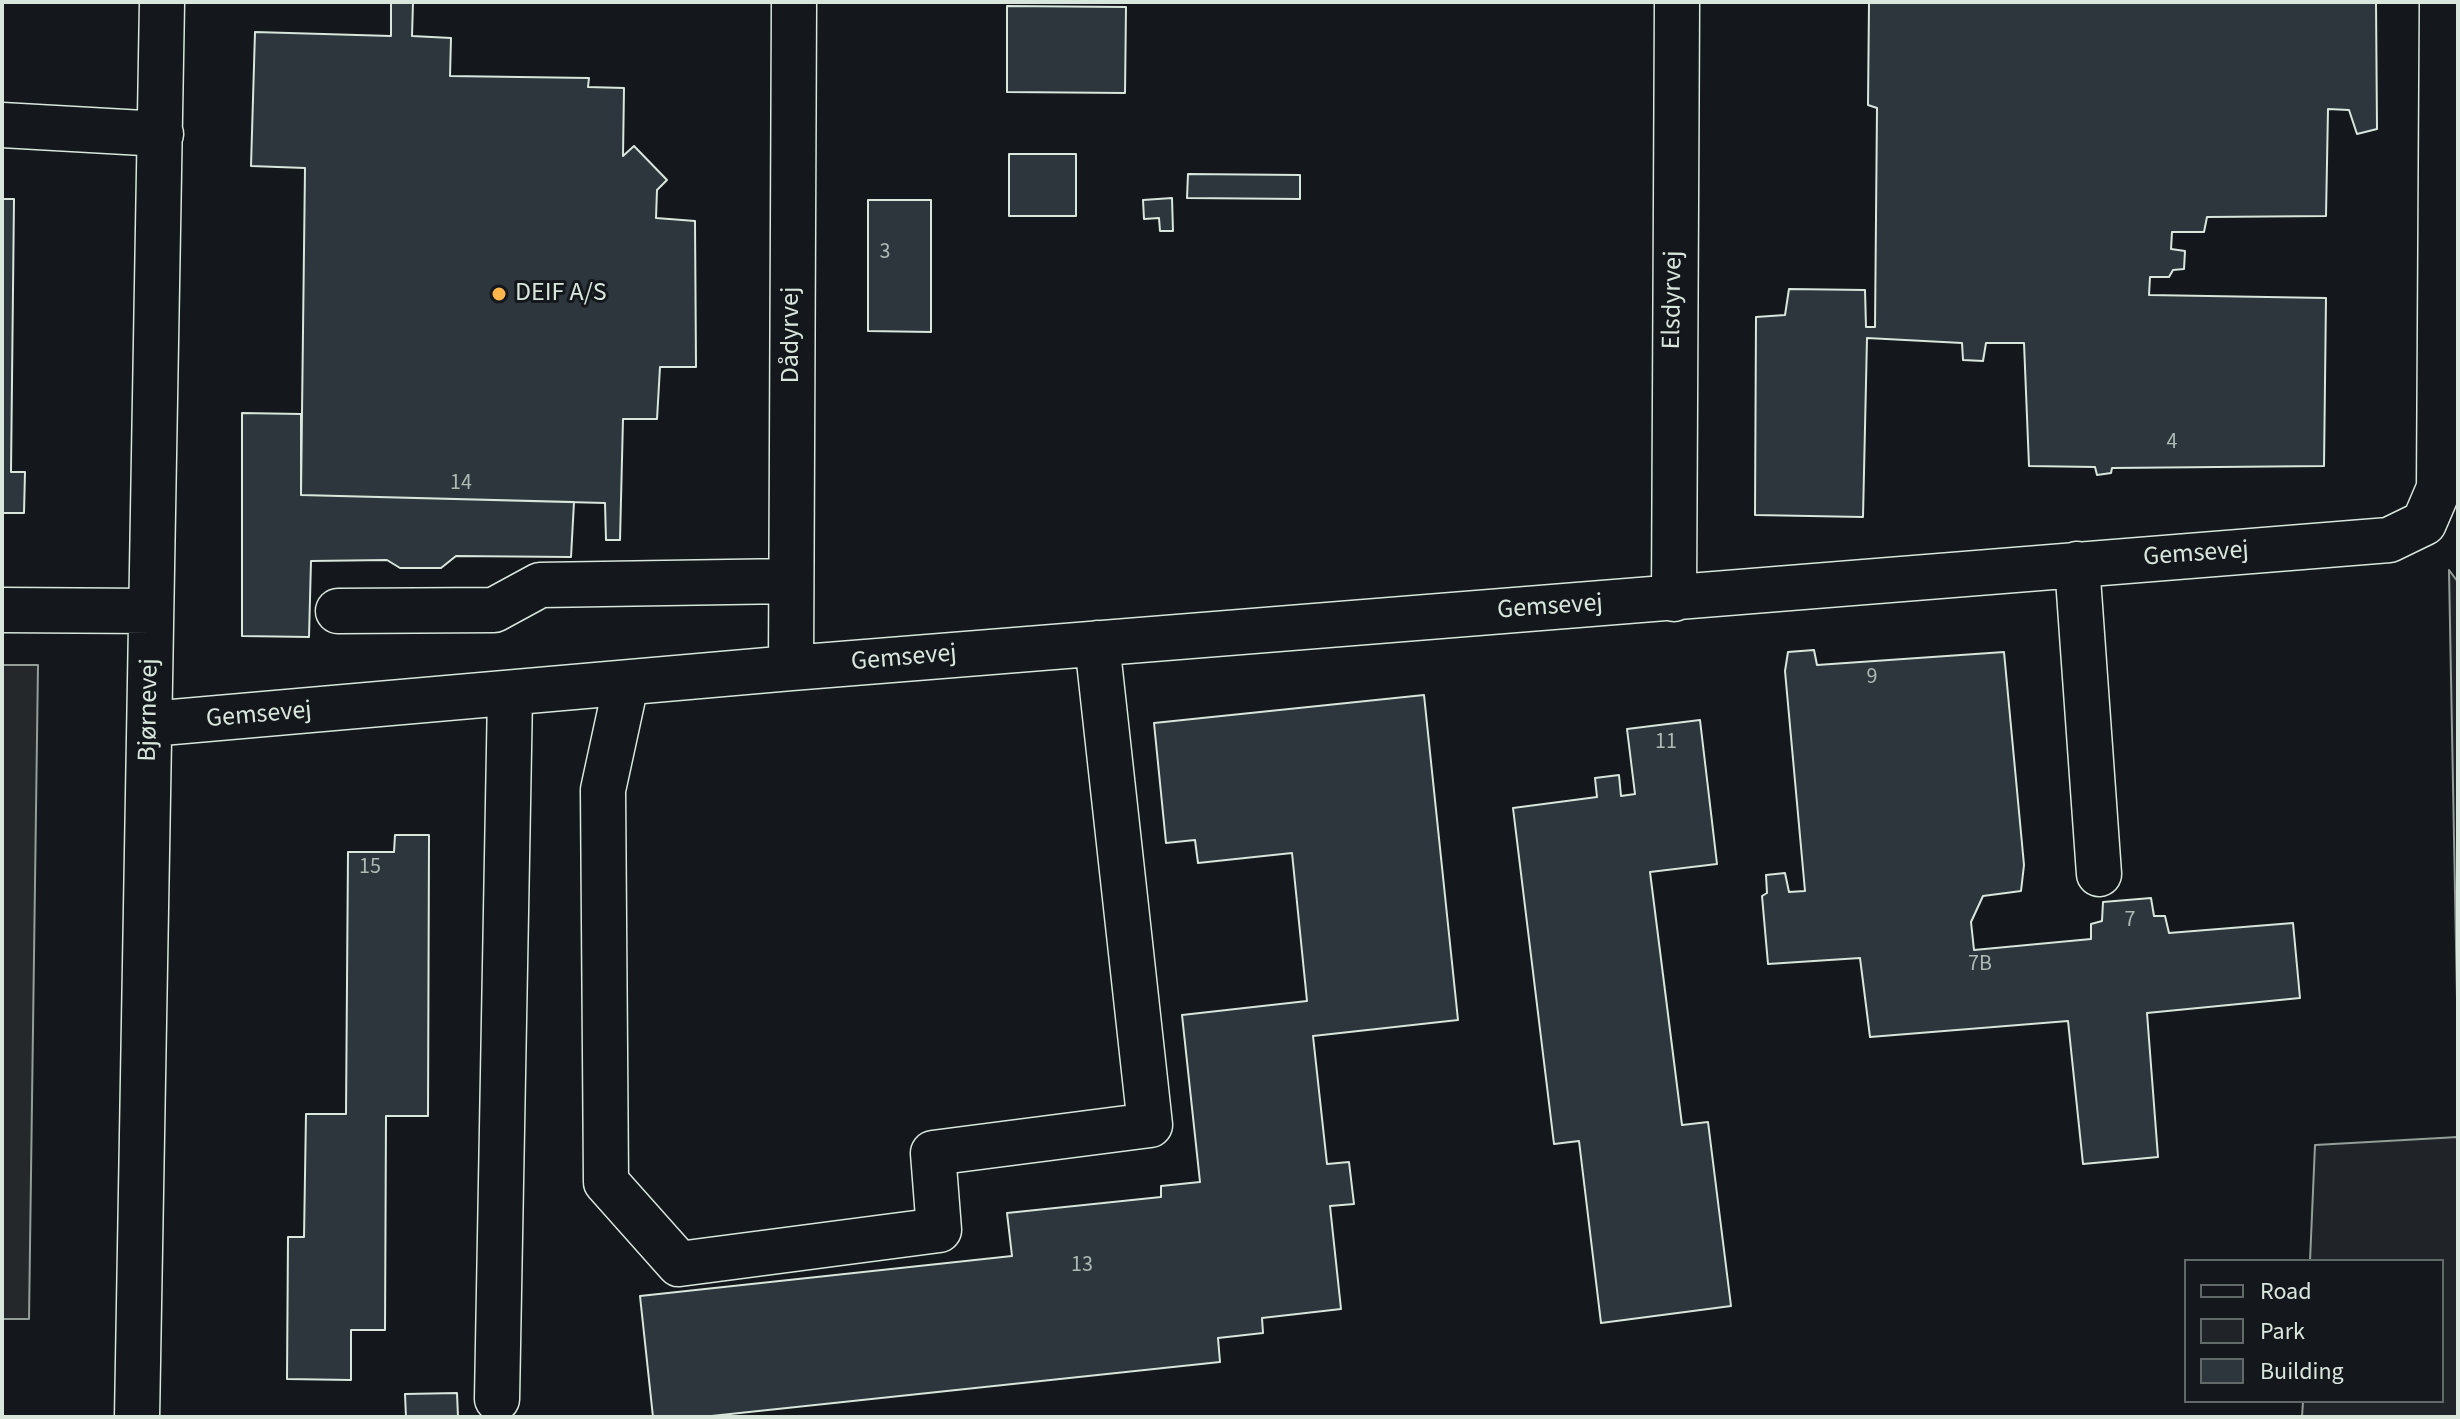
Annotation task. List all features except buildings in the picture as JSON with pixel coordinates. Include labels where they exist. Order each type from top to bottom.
[{"type":"street","name":"Bjørnevej","points":[[137,1417],[162,2]]},
{"type":"street","name":"Dådyrvej","points":[[791,668],[794,2]]},
{"type":"street","name":"Elsdyrvej","points":[[1674,599],[1677,2]]},
{"type":"street","name":"Gemsevej","points":[[150,724],[510,695],[791,668],[2389,540],[2424,523],[2439,488],[2442,2]]},
{"type":"street","points":[[2,125],[161,134]]},
{"type":"street","points":[[2077,564],[2099,874]]},
{"type":"street","points":[[338,611],[494,610],[540,585],[791,581]]},
{"type":"street","points":[[2,610],[151,611]]},
{"type":"street","points":[[626,684],[603,790],[606,1182],[679,1264],[939,1230],[933,1153],[1150,1125],[1097,643]]},
{"type":"street","points":[[497,1399],[510,695]]},
{"type":"green space","points":[[2449,570],[2458,582],[2458,1052]]},
{"type":"green space","points":[[2458,1137],[2458,1417],[2302,1417],[2303,1403],[2444,1403],[2444,1259],[2310,1259],[2315,1145]]},
{"type":"shaded area","points":[[2,665],[38,665],[29,1319],[2,1319]]},
{"type":"place","name":"DEIF A/S","points":[[499,294]]}]
